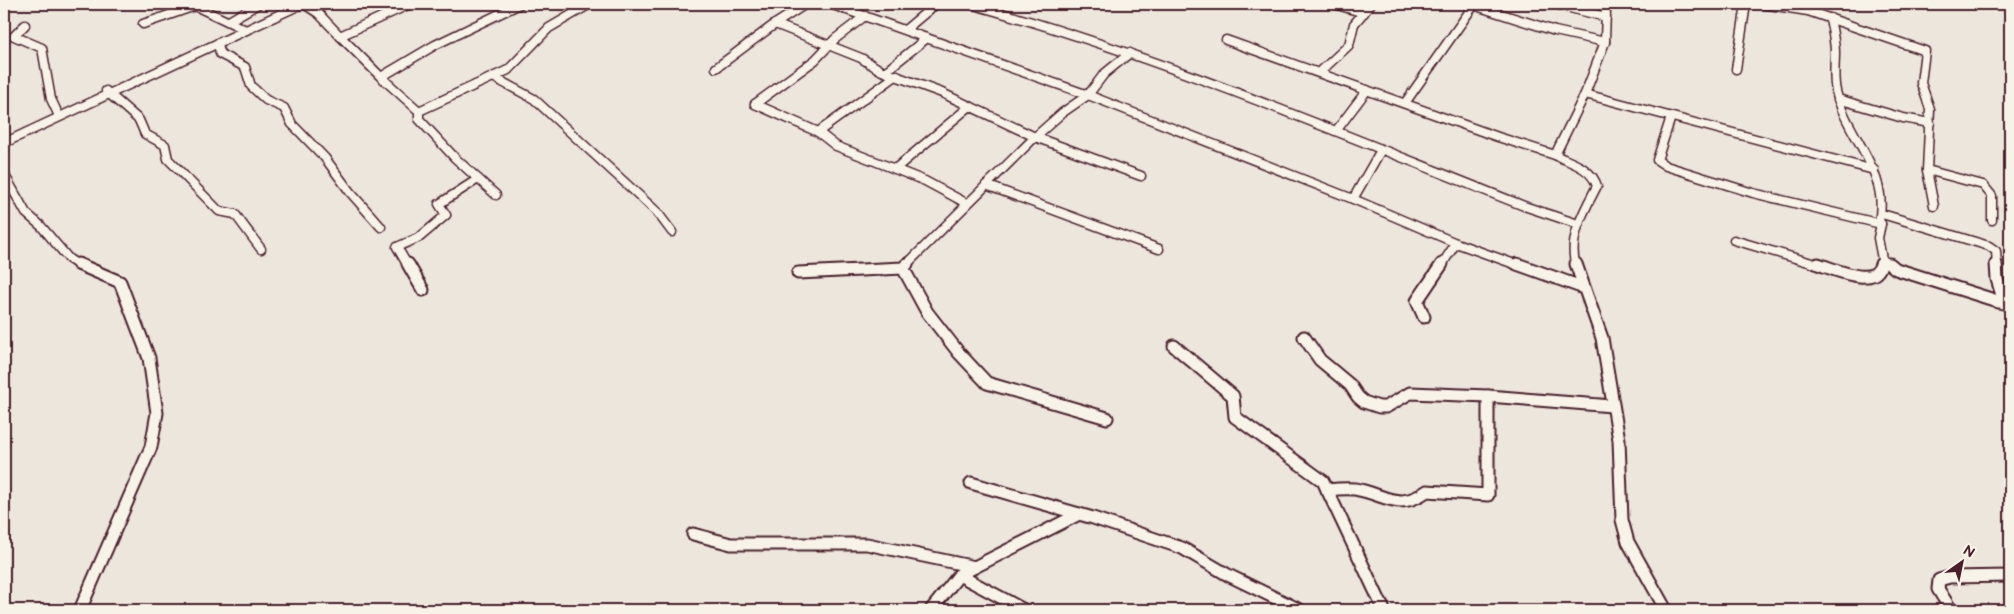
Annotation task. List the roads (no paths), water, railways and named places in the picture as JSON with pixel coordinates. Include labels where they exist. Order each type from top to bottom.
[{"type":"street","points":[[229,21],[258,4]]},
{"type":"street","points":[[4,143],[107,92],[303,4],[318,13],[381,77],[419,111],[419,119],[454,158],[496,195]]},
{"type":"street","points":[[340,36],[410,4]]},
{"type":"street","points":[[381,77],[435,45],[520,4]]},
{"type":"street","points":[[419,111],[508,70],[549,28],[590,4]]},
{"type":"street","points":[[716,68],[775,24],[806,4]]},
{"type":"street","points":[[834,4],[1088,94],[1353,199],[1456,243],[1584,288]]},
{"type":"street","points":[[905,30],[936,4]]},
{"type":"street","points":[[970,4],[1047,25],[1130,53],[1336,131],[1524,206],[1578,224]]},
{"type":"street","points":[[1334,4],[1364,13]]},
{"type":"street","points":[[1320,72],[1349,45],[1354,24],[1371,4]]},
{"type":"street","points":[[1405,103],[1472,4],[1555,31],[1605,42]]},
{"type":"street","points":[[1554,4],[1606,16]]},
{"type":"street","points":[[1555,155],[1585,94],[1605,42],[1606,16],[1609,4]]},
{"type":"street","points":[[1736,69],[1746,4]]},
{"type":"street","points":[[1762,4],[1802,10],[1830,18],[1925,51],[1921,83],[1930,109],[1927,170],[1928,187],[1934,206]]},
{"type":"street","points":[[1802,10],[1819,4]]},
{"type":"street","points":[[144,24],[193,5],[246,30]]},
{"type":"street","points":[[865,16],[835,39],[815,60],[755,104],[818,132],[836,146],[925,181],[966,204]]},
{"type":"street","points":[[1734,240],[1865,278],[1874,276],[1880,269],[1882,259],[1878,238],[1879,221],[1882,214],[1874,170],[1838,99],[1833,69],[1835,49],[1830,18]]},
{"type":"street","points":[[775,24],[861,58],[910,82],[927,87],[1036,137],[1141,176]]},
{"type":"street","points":[[25,25],[14,36],[42,48],[51,100],[59,116]]},
{"type":"street","points":[[886,71],[927,38]]},
{"type":"street","points":[[1226,40],[1498,137],[1555,155],[1586,170],[1596,181],[1597,186],[1578,224],[1573,247],[1574,259],[1602,338],[1619,440],[1622,520],[1628,542],[1666,610]]},
{"type":"street","points":[[218,42],[220,54],[245,67],[251,86],[266,100],[284,108],[292,124],[325,158],[350,192],[381,227]]},
{"type":"street","points":[[798,273],[903,268],[1036,137],[1062,113],[1088,94],[1104,74],[1130,53]]},
{"type":"street","points":[[818,132],[896,75]]},
{"type":"street","points":[[493,78],[534,99],[657,212],[672,232]]},
{"type":"street","points":[[1336,131],[1367,90]]},
{"type":"street","points":[[107,92],[139,120],[145,134],[165,145],[168,159],[218,211],[235,214],[261,249]]},
{"type":"street","points":[[1585,94],[1874,170]]},
{"type":"street","points":[[1838,99],[1903,118],[1930,123]]},
{"type":"street","points":[[895,169],[970,106]]},
{"type":"street","points":[[1671,116],[1657,160],[1666,166],[1753,193],[1880,224]]},
{"type":"street","points":[[1353,199],[1382,150]]},
{"type":"street","points":[[1927,170],[1984,185],[1992,196],[1992,220]]},
{"type":"street","points":[[4,174],[26,213],[41,226],[69,259],[86,269],[120,282],[149,358],[157,413],[151,447],[80,610]]},
{"type":"street","points":[[423,290],[397,247],[420,237],[446,215],[439,204],[478,179]]},
{"type":"street","points":[[986,185],[1159,249]]},
{"type":"street","points":[[1882,214],[1989,246],[1996,251],[1997,279],[2002,295],[1998,302]]},
{"type":"street","points":[[1424,317],[1417,301],[1456,243]]},
{"type":"street","points":[[1882,259],[1896,269],[2010,305]]},
{"type":"street","points":[[903,268],[927,312],[959,353],[987,383],[1107,418]]},
{"type":"street","points":[[1304,337],[1320,360],[1350,385],[1358,397],[1370,404],[1386,407],[1410,393],[1488,396],[1612,406]]},
{"type":"street","points":[[1174,346],[1233,396],[1235,417],[1324,481],[1384,610]]},
{"type":"street","points":[[1327,490],[1355,489],[1396,503],[1418,499],[1427,491],[1488,495],[1488,396]]},
{"type":"street","points":[[972,483],[1079,514],[1182,548],[1228,575],[1300,610]]},
{"type":"street","points":[[931,610],[959,575],[1079,514]]},
{"type":"street","points":[[693,534],[731,544],[867,544],[975,567]]},
{"type":"street","points":[[959,575],[1024,610]]},
{"type":"street","points":[[1951,610],[1938,589],[1939,580],[1950,577],[2010,576]]}]
